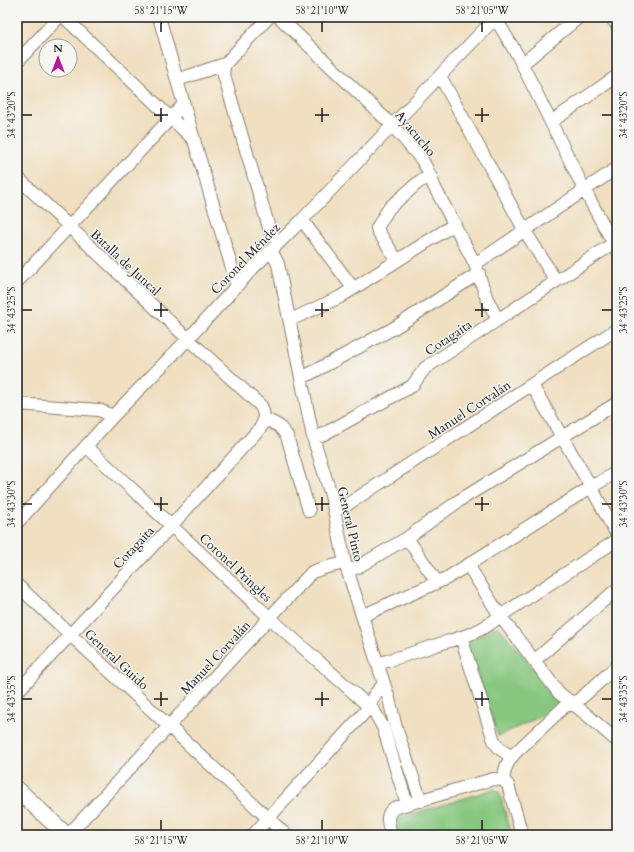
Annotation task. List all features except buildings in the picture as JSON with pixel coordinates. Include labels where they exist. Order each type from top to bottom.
[{"type":"main road","points":[[17,789],[67,835]]},
{"type":"street","points":[[17,62],[59,17]]},
{"type":"street","points":[[64,17],[170,119],[194,140]]},
{"type":"street","points":[[159,17],[176,80],[237,285]]},
{"type":"street","points":[[176,80],[224,68],[269,17]]},
{"type":"street","name":"Ayacucho","points":[[279,17],[393,126],[422,160],[436,191],[455,224],[477,269],[487,299],[498,320]]},
{"type":"street","points":[[522,64],[579,17]]},
{"type":"street","points":[[611,17],[617,25]]},
{"type":"street","points":[[494,18],[522,64],[585,191],[616,245]]},
{"type":"street","name":"Coronel Méndez","points":[[17,523],[113,416],[188,339],[237,285],[393,126],[494,18]]},
{"type":"street","name":"General Pinto","points":[[224,68],[275,246],[313,437],[331,495],[346,567],[389,699],[396,728],[421,801]]},
{"type":"street","points":[[440,76],[526,231],[556,281]]},
{"type":"street","points":[[551,122],[558,119],[617,76]]},
{"type":"street","points":[[17,282],[184,105]]},
{"type":"street","points":[[302,378],[394,328],[477,269],[526,231],[617,168]]},
{"type":"street","name":"Batalla de Juncal","points":[[17,177],[261,406],[264,412],[264,418]]},
{"type":"street","points":[[397,260],[377,228],[389,208],[420,181],[431,178]]},
{"type":"street","points":[[302,220],[353,288]]},
{"type":"street","points":[[290,320],[340,297],[455,224]]},
{"type":"street","name":"Cotagaita","points":[[313,437],[322,435],[412,386],[425,368],[556,281],[616,245]]},
{"type":"street","name":"Manuel Corvalán","points":[[334,510],[345,506],[617,329]]},
{"type":"street","points":[[532,385],[617,535]]},
{"type":"street","points":[[346,567],[356,568],[407,538],[460,500],[617,403]]},
{"type":"street","points":[[17,404],[99,410],[113,416]]},
{"type":"street","points":[[264,418],[279,426],[287,436],[309,512]]},
{"type":"street","name":"Cotagaita","points":[[17,692],[261,427],[264,418]]},
{"type":"street","name":"Coronel Pringles","points":[[86,446],[270,618],[369,706]]},
{"type":"street","points":[[362,616],[437,582],[468,565],[617,472]]},
{"type":"street","points":[[407,538],[437,582]]},
{"type":"street","points":[[377,664],[483,629],[500,616],[617,540]]},
{"type":"street","points":[[468,565],[500,616],[560,693],[617,741]]},
{"type":"street","name":"Manuel Corvalán","points":[[67,835],[312,572],[317,569],[346,567]]},
{"type":"street","name":"General Guido","points":[[17,585],[286,835]]},
{"type":"street","points":[[534,661],[617,589]]},
{"type":"street","points":[[461,637],[494,741],[511,757]]},
{"type":"street","points":[[503,780],[505,766],[511,757],[564,707],[580,699],[617,666]]},
{"type":"street","points":[[253,835],[365,712],[375,694],[384,684]]},
{"type":"street","points":[[369,706],[374,711],[383,727],[407,804]]},
{"type":"street","points":[[392,835],[387,821],[389,813],[394,808],[493,779],[503,780],[508,785],[522,835]]},
{"type":"green space","points":[[498,626],[561,701],[559,708],[498,736],[466,642]]},
{"type":"green space","points":[[494,789],[499,792],[512,835],[398,835],[396,819]]}]
